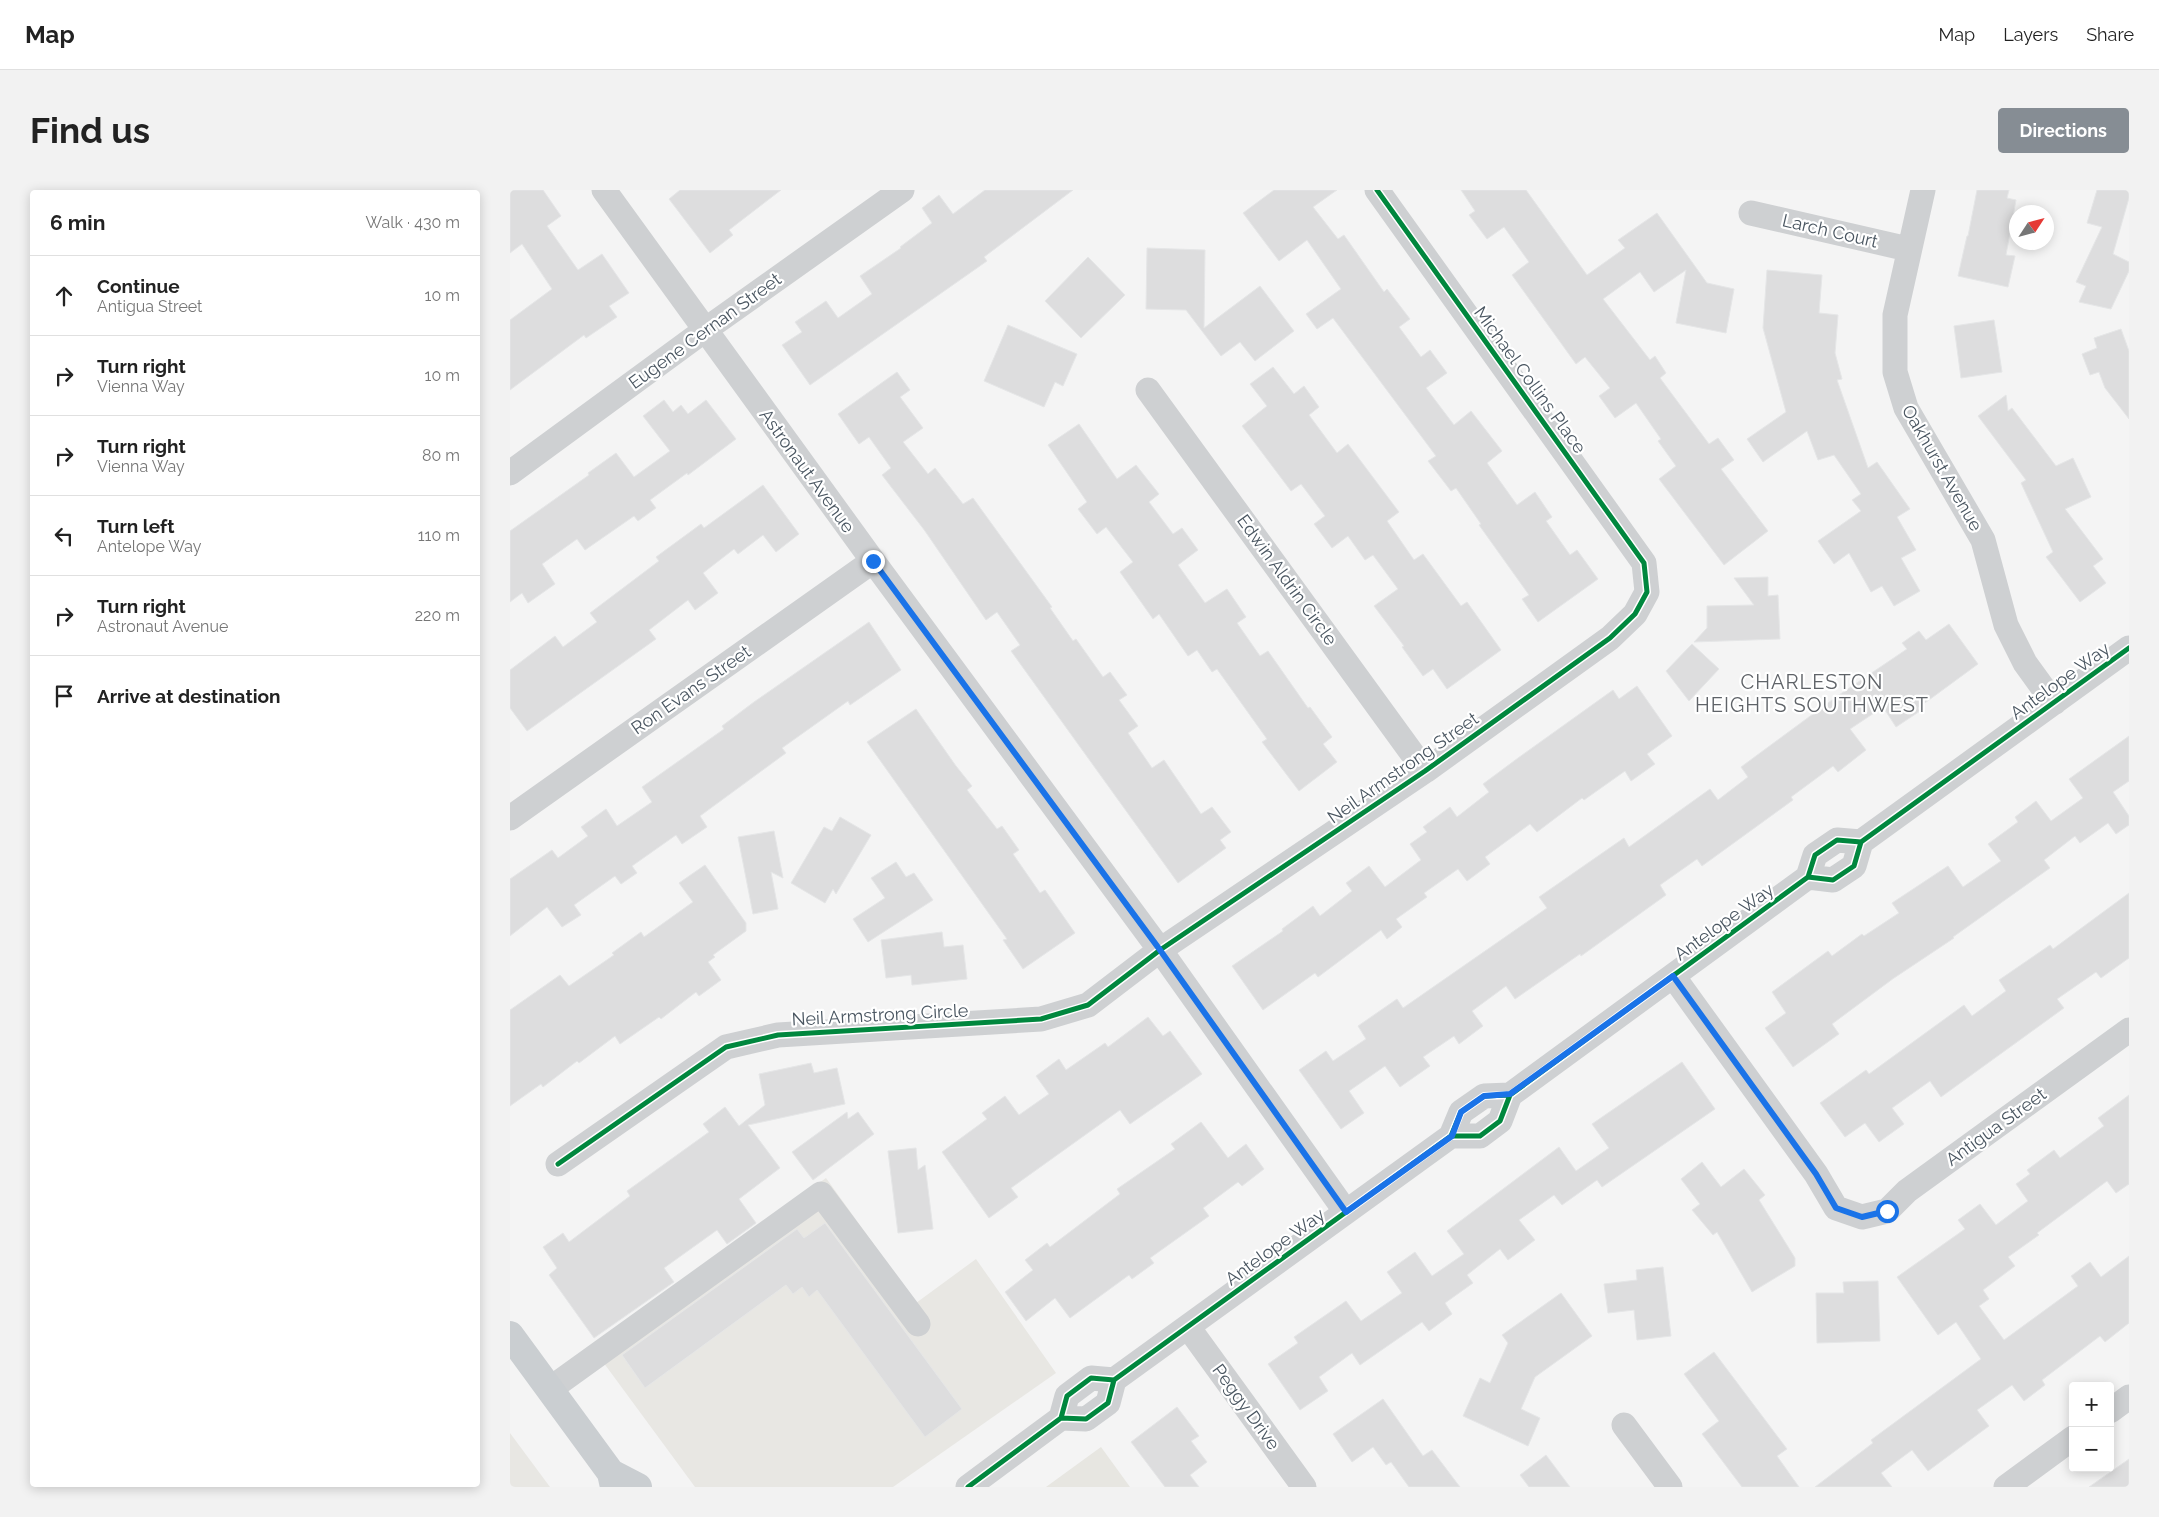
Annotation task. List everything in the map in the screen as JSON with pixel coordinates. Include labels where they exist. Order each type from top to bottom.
[{"type":"main road","points":[[510,1335],[550,1389],[612,1480],[638,1487]]},
{"type":"street","name":"Astronaut Avenue","points":[[604,190],[873,561],[1160,950],[1346,1212]]},
{"type":"street","name":"Eugene Cernan Street","points":[[510,473],[705,330],[902,190]]},
{"type":"street","name":"Michael Collins Place","points":[[1377,190],[1644,564],[1647,592]]},
{"type":"street","name":"Oakhurst Avenue","points":[[1923,190],[1908,249],[1895,315],[1896,372],[1906,408],[1983,540],[2006,625],[2025,663],[2054,702]]},
{"type":"street","name":"Larch Court","points":[[1751,213],[1908,249]]},
{"type":"street","name":"Edwin Aldrin Circle","points":[[1148,390],[1425,771]]},
{"type":"street","name":"Ron Evans Street","points":[[510,818],[873,561]]},
{"type":"street","name":"Neil Armstrong Street","points":[[1160,950],[1425,771],[1610,638],[1635,614],[1647,592]]},
{"type":"street","name":"Antelope Way","points":[[969,1487],[1061,1418],[1067,1396],[1091,1378],[1114,1380],[1452,1136],[1480,1136],[1500,1121],[1510,1094],[1808,877],[1833,880],[1854,866],[1861,842],[2129,648]]},
{"type":"street","name":"Neil Armstrong Circle","points":[[558,1164],[726,1047],[778,1035],[1041,1019],[1088,1006],[1160,950]]},
{"type":"street","name":"Antigua Street","points":[[1673,976],[1816,1174],[1836,1208],[1862,1217],[1887,1211],[1907,1191],[2129,1030]]},
{"type":"street","points":[[550,1389],[821,1194],[918,1324]]},
{"type":"street","name":"Peggy Drive","points":[[1188,1327],[1304,1487]]},
{"type":"street","points":[[2114,1408],[2129,1397]]},
{"type":"street","points":[[1624,1425],[1670,1487]]},
{"type":"street","points":[[2006,1487],[2069,1441]]},
{"type":"shaded area","points":[[826,1178],[916,1303],[976,1259],[1056,1373],[893,1487],[695,1487],[592,1347]]},
{"type":"shaded area","points":[[510,1433],[550,1487],[510,1487]]},
{"type":"sand","points":[[1101,1447],[1130,1487],[1046,1487]]},
{"type":"building","points":[[510,190],[543,190],[561,216],[547,226],[578,270],[602,254],[629,293],[609,306],[617,317],[586,338],[584,335],[510,390],[510,320],[552,289],[522,244],[510,253]]},
{"type":"building","points":[[680,190],[781,190],[729,230],[733,235],[710,253],[669,199]]},
{"type":"building","points":[[985,190],[1073,190],[984,257],[987,261],[810,385],[782,345],[802,332],[795,322],[826,301],[838,318],[872,294],[860,276],[901,248],[932,223],[922,208],[939,195],[953,214]]},
{"type":"building","points":[[1274,190],[1337,190],[1313,207],[1338,239],[1344,235],[1384,292],[1387,289],[1410,319],[1399,327],[1421,357],[1430,350],[1447,373],[1426,388],[1454,425],[1471,411],[1502,451],[1487,463],[1517,505],[1535,492],[1552,517],[1546,521],[1570,555],[1577,550],[1598,579],[1538,622],[1522,599],[1529,595],[1479,525],[1481,524],[1456,488],[1451,491],[1428,461],[1436,456],[1333,318],[1317,329],[1306,314],[1341,289],[1307,240],[1279,261],[1243,213]]},
{"type":"building","points":[[1461,190],[1526,190],[1587,275],[1625,248],[1618,240],[1657,213],[1707,283],[1734,289],[1726,333],[1676,323],[1686,270],[1654,292],[1640,272],[1603,299],[1650,360],[1655,356],[1666,373],[1660,378],[1709,444],[1718,438],[1734,460],[1721,469],[1768,531],[1724,565],[1659,479],[1676,466],[1658,441],[1661,439],[1636,403],[1615,418],[1599,396],[1610,388],[1585,357],[1576,364],[1512,275],[1529,262],[1504,227],[1487,239],[1469,215],[1475,211]]},
{"type":"building","points":[[1977,190],[2009,190],[2007,198],[2016,200],[2015,205],[2009,205],[2009,238],[2006,255],[2015,256],[2008,287],[1958,276]]},
{"type":"building","points":[[2097,190],[2129,190],[2129,198],[2113,254],[2129,262],[2129,271],[2111,309],[2079,302],[2086,286],[2076,282],[2102,227],[2087,223]]},
{"type":"building","points":[[1147,248],[1205,250],[1204,328],[1260,286],[1294,331],[1255,361],[1240,342],[1221,356],[1186,310],[1146,309]]},
{"type":"building","points":[[1088,257],[1125,295],[1081,338],[1045,301]]},
{"type":"building","points":[[1767,270],[1822,275],[1819,313],[1838,315],[1835,353],[1842,379],[1837,380],[1868,468],[1877,462],[1910,509],[1897,517],[1916,550],[1901,558],[1920,591],[1894,606],[1882,586],[1871,592],[1849,553],[1834,564],[1818,541],[1861,511],[1852,500],[1861,494],[1834,455],[1818,460],[1807,431],[1763,462],[1747,439],[1786,412],[1763,328]]},
{"type":"building","points":[[1994,320],[2002,372],[1961,378],[1954,326]]},
{"type":"building","points":[[1008,325],[1077,354],[1063,386],[1055,382],[1044,407],[984,381]]},
{"type":"building","points":[[2121,329],[2129,351],[2129,419],[2105,388],[2099,372],[2090,375],[2082,354],[2097,348],[2094,338]]},
{"type":"building","points":[[1273,367],[1294,394],[1304,386],[1319,407],[1309,415],[1337,453],[1348,444],[1399,512],[1387,521],[1414,560],[1423,554],[1461,606],[1467,602],[1501,650],[1447,689],[1433,669],[1423,676],[1402,647],[1404,646],[1374,606],[1398,589],[1373,555],[1365,560],[1348,536],[1332,548],[1314,524],[1325,516],[1301,484],[1291,491],[1242,426],[1267,406],[1250,384]]},
{"type":"building","points":[[897,372],[910,390],[900,397],[923,428],[903,442],[928,474],[935,468],[963,504],[973,498],[1052,607],[1050,608],[1073,641],[1076,639],[1103,677],[1110,672],[1127,695],[1119,700],[1138,726],[1128,733],[1152,768],[1164,760],[1201,814],[1212,807],[1231,832],[1220,840],[1226,848],[1178,883],[1011,651],[1020,645],[997,612],[986,620],[925,531],[882,475],[891,468],[869,437],[859,444],[838,414]]},
{"type":"building","points":[[2006,395],[2008,411],[2012,408],[2056,466],[2073,458],[2091,497],[2065,509],[2103,559],[2093,566],[2106,583],[2080,602],[2046,557],[2053,552],[2021,483],[2026,480],[1978,416]]},
{"type":"building","points":[[664,400],[673,412],[681,405],[688,414],[706,400],[736,439],[688,475],[687,473],[650,500],[656,508],[638,521],[634,516],[585,550],[577,539],[542,564],[555,584],[528,603],[522,593],[510,602],[510,531],[589,475],[588,473],[616,453],[634,477],[670,451],[643,416]]},
{"type":"building","points":[[1079,424],[1117,479],[1136,465],[1159,494],[1149,502],[1173,534],[1182,528],[1198,550],[1178,565],[1205,603],[1227,589],[1246,617],[1237,623],[1260,656],[1268,651],[1308,708],[1310,707],[1332,737],[1323,744],[1337,762],[1299,791],[1262,742],[1267,739],[1217,669],[1212,672],[1197,650],[1188,656],[1159,614],[1153,619],[1120,572],[1133,562],[1106,527],[1097,534],[1078,509],[1087,502],[1048,445]]},
{"type":"building","points":[[763,485],[799,534],[776,552],[763,535],[738,554],[734,549],[703,573],[718,593],[695,610],[688,600],[649,630],[656,639],[527,731],[510,708],[510,670],[555,636],[563,647],[597,622],[590,613],[659,561],[656,557],[701,524],[704,528]]},
{"type":"building","points":[[1768,577],[1768,596],[1778,595],[1780,639],[1694,642],[1707,628],[1707,606],[1754,605],[1734,578]]},
{"type":"building","points":[[869,622],[901,670],[850,705],[848,701],[782,748],[786,753],[700,816],[707,827],[682,844],[676,835],[632,866],[637,873],[621,884],[615,876],[574,905],[581,915],[562,927],[547,907],[510,936],[510,879],[552,850],[558,858],[588,836],[581,827],[606,809],[617,826],[652,802],[642,787],[724,729],[722,726],[754,702]]},
{"type":"building","points":[[1949,624],[1978,664],[1918,708],[1920,711],[1896,727],[1883,707],[1850,729],[1866,750],[1838,772],[1833,766],[1791,797],[1793,800],[1702,866],[1697,859],[1660,885],[1666,895],[1581,956],[1580,954],[1515,999],[1506,986],[1472,1011],[1483,1026],[1459,1044],[1454,1036],[1423,1057],[1430,1066],[1400,1087],[1385,1066],[1349,1091],[1364,1113],[1341,1129],[1299,1070],[1326,1051],[1333,1061],[1366,1039],[1358,1026],[1397,999],[1403,1008],[1547,908],[1539,897],[1624,838],[1629,847],[1710,789],[1718,800],[1748,777],[1741,767],[1836,697],[1907,649],[1902,643],[1919,631],[1926,640]]},
{"type":"building","points":[[1692,644],[1719,669],[1689,701],[1666,671]]},
{"type":"building","points":[[1637,686],[1672,736],[1647,754],[1655,764],[1631,781],[1625,771],[1584,800],[1582,798],[1537,832],[1530,824],[1485,857],[1490,864],[1467,881],[1458,869],[1424,893],[1427,897],[1396,919],[1402,927],[1387,939],[1381,930],[1318,977],[1315,973],[1263,1010],[1232,966],[1283,931],[1282,929],[1313,906],[1320,916],[1352,891],[1346,883],[1369,866],[1385,887],[1421,860],[1410,844],[1427,832],[1423,827],[1450,807],[1457,817],[1489,792],[1483,784],[1518,758],[1613,690],[1619,699]]},
{"type":"building","points":[[916,709],[972,786],[967,790],[997,829],[1002,826],[1019,850],[1013,854],[1040,893],[1045,890],[1075,933],[1023,969],[1003,940],[1007,939],[867,742]]},
{"type":"building","points":[[2129,736],[2129,781],[2113,792],[2129,816],[2129,825],[2116,834],[2108,823],[2080,843],[2075,836],[2044,860],[2050,868],[1832,1024],[1839,1034],[1793,1067],[1765,1028],[1786,1013],[1772,992],[1828,951],[1832,956],[1862,934],[1864,936],[1899,913],[1892,903],[1948,866],[1963,887],[2001,861],[1988,844],[2018,822],[2015,817],[2036,801],[2051,821],[2083,798],[2069,779]]},
{"type":"building","points":[[840,817],[871,835],[836,894],[833,889],[825,903],[791,883],[824,827],[832,831]]},
{"type":"building","points":[[774,831],[783,878],[771,872],[778,909],[753,914],[738,837]]},
{"type":"building","points":[[896,862],[906,877],[914,873],[933,900],[868,942],[853,919],[885,898],[871,878]]},
{"type":"building","points":[[705,865],[746,923],[746,931],[713,955],[715,957],[708,962],[721,980],[699,996],[696,992],[661,1019],[659,1017],[620,1044],[615,1036],[579,1063],[577,1061],[543,1087],[541,1084],[510,1106],[510,1010],[560,975],[569,986],[614,955],[612,953],[641,932],[644,937],[693,902],[679,883]]},
{"type":"building","points":[[2129,893],[2129,958],[2101,978],[2096,972],[2057,999],[2064,1008],[1941,1097],[1930,1081],[1892,1108],[1904,1124],[1879,1142],[1865,1123],[1845,1137],[1820,1103],[1866,1070],[1869,1074],[1964,1005],[1972,1016],[2006,991],[1999,980],[2050,945],[2053,949]]},
{"type":"building","points":[[942,932],[944,947],[963,945],[967,979],[912,985],[911,975],[886,978],[881,940]]},
{"type":"building","points":[[1148,1017],[1163,1036],[1170,1031],[1202,1074],[1130,1124],[1120,1110],[1011,1188],[1018,1197],[989,1218],[942,1152],[987,1119],[982,1113],[1005,1096],[1019,1115],[1049,1094],[1036,1076],[1059,1059],[1066,1070],[1105,1043],[1108,1047]]},
{"type":"building","points":[[1682,1062],[1715,1109],[1602,1187],[1597,1180],[1562,1205],[1554,1195],[1519,1220],[1535,1240],[1508,1260],[1500,1249],[1467,1275],[1473,1283],[1445,1303],[1452,1314],[1429,1331],[1422,1322],[1360,1365],[1352,1353],[1319,1377],[1328,1391],[1300,1410],[1268,1364],[1298,1343],[1294,1337],[1346,1301],[1361,1321],[1402,1293],[1387,1272],[1415,1252],[1432,1276],[1464,1254],[1447,1231],[1559,1147],[1576,1171],[1609,1148],[1592,1124]]},
{"type":"building","points":[[811,1063],[814,1073],[837,1068],[845,1104],[748,1125],[780,1168],[739,1199],[756,1223],[727,1244],[717,1230],[664,1268],[674,1282],[594,1338],[549,1275],[557,1268],[543,1247],[563,1233],[569,1242],[630,1196],[627,1191],[709,1132],[703,1124],[725,1107],[739,1126],[765,1105],[759,1074]]},
{"type":"building","points":[[2129,1095],[2129,1184],[2116,1193],[2107,1181],[2037,1233],[2039,1235],[2008,1257],[2015,1266],[1983,1290],[1989,1299],[1979,1306],[2004,1340],[2078,1286],[2071,1276],[2090,1262],[2101,1277],[2129,1256],[2129,1323],[2105,1342],[2100,1336],[2042,1380],[2045,1385],[2024,1401],[2012,1385],[1977,1410],[1989,1426],[1928,1471],[1912,1450],[1881,1473],[1892,1487],[1815,1487],[1873,1443],[1871,1440],[1981,1359],[1956,1322],[1938,1335],[1897,1277],[1965,1229],[1958,1220],[1980,1204],[1996,1225],[2028,1201],[2016,1184],[2030,1174],[2027,1170],[2054,1150],[2060,1158],[2104,1126],[2098,1118]]},
{"type":"building","points":[[847,1112],[848,1119],[858,1112],[874,1134],[813,1180],[792,1152]]},
{"type":"building","points":[[1201,1122],[1228,1158],[1246,1144],[1264,1169],[1242,1186],[1238,1182],[1203,1208],[1209,1216],[1150,1258],[1154,1263],[1132,1279],[1129,1275],[1070,1318],[1055,1298],[1026,1321],[1005,1292],[1033,1270],[1025,1260],[1047,1243],[1050,1247],[1120,1194],[1117,1189],[1175,1149],[1171,1144]]},
{"type":"building","points":[[916,1148],[918,1170],[925,1165],[933,1229],[898,1233],[888,1151]]},
{"type":"building","points":[[1702,1162],[1721,1187],[1744,1169],[1765,1195],[1759,1200],[1795,1258],[1795,1266],[1752,1292],[1717,1232],[1713,1235],[1692,1210],[1700,1204],[1681,1179]]},
{"type":"building","points":[[825,1223],[962,1409],[925,1437],[817,1290],[809,1297],[802,1287],[793,1294],[786,1285],[645,1388],[622,1355],[797,1229],[804,1238]]},
{"type":"building","points":[[1663,1267],[1671,1336],[1637,1340],[1634,1310],[1608,1313],[1604,1284],[1637,1280],[1636,1270]]},
{"type":"building","points":[[1878,1281],[1880,1341],[1817,1343],[1816,1293],[1844,1293],[1843,1282]]},
{"type":"building","points":[[1561,1293],[1592,1336],[1535,1377],[1521,1409],[1540,1418],[1528,1446],[1463,1416],[1480,1378],[1490,1383],[1508,1343],[1502,1335]]},
{"type":"building","points":[[1714,1352],[1787,1449],[1777,1456],[1799,1487],[1742,1487],[1702,1434],[1719,1421],[1684,1374]]},
{"type":"building","points":[[1383,1399],[1423,1456],[1432,1450],[1460,1487],[1409,1487],[1391,1462],[1386,1465],[1373,1447],[1352,1462],[1333,1434]]},
{"type":"building","points":[[1177,1407],[1199,1436],[1191,1441],[1207,1462],[1190,1475],[1199,1487],[1165,1487],[1131,1442]]},
{"type":"building","points":[[1546,1455],[1570,1487],[1529,1487],[1520,1475]]},
{"type":"building","points":[[2129,1459],[2129,1487],[2089,1487],[2110,1472],[2114,1472],[2114,1470]]},
{"type":"cycle path","points":[[558,1164],[726,1047],[778,1035],[1041,1019],[1088,1005],[1160,950],[1425,771],[1610,638],[1635,614],[1647,592],[1644,563],[1377,190]]},
{"type":"cycle path","points":[[1808,877],[1833,880],[1854,866],[1861,842],[2129,648]]},
{"type":"cycle path","points":[[1061,1418],[1086,1419],[1108,1403],[1114,1380],[1451,1136],[1461,1112],[1484,1096],[1510,1095],[1808,877],[1815,855],[1837,840],[1861,842]]},
{"type":"cycle path","points":[[1451,1136],[1480,1136],[1500,1121],[1510,1095]]},
{"type":"cycle path","points":[[968,1487],[1061,1418],[1067,1396],[1091,1378],[1114,1380]]},
{"type":"district","name":"CHARLESTON HEIGHTS SOUTHWEST","points":[[1812,694]]},
{"type":"route","points":[[873,561],[1160,950],[1346,1212],[1452,1136],[1461,1112],[1484,1096],[1510,1094],[1673,976],[1816,1174],[1836,1208],[1862,1217],[1887,1211]]}]
